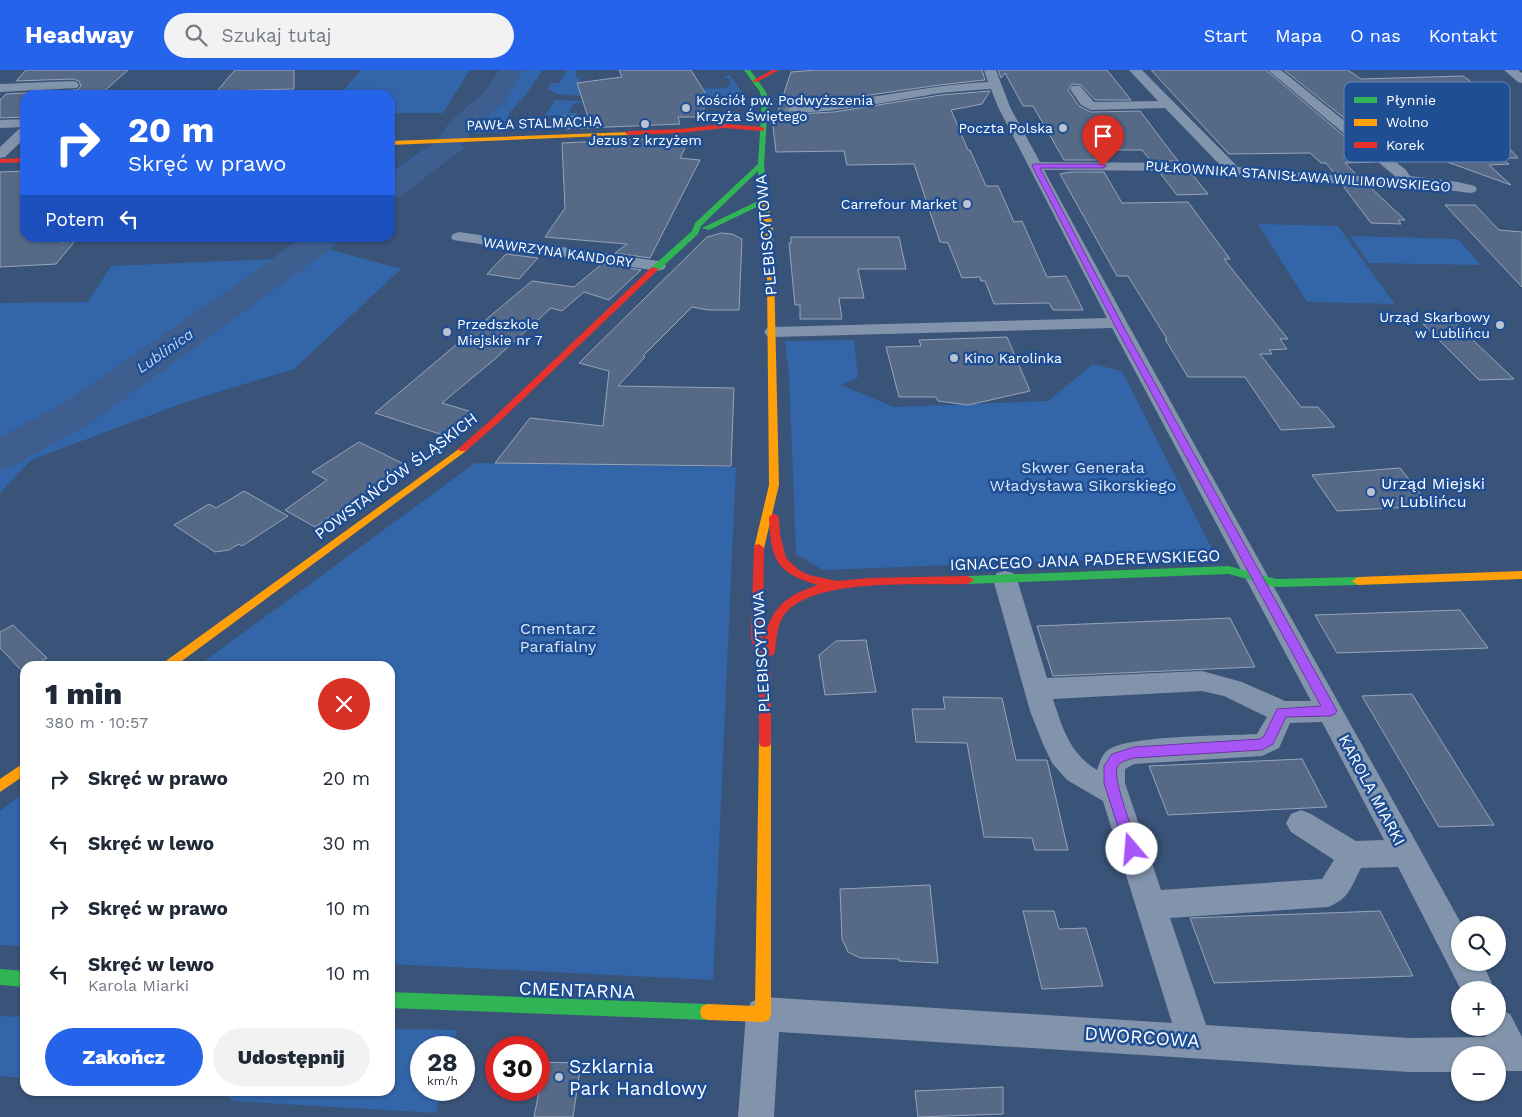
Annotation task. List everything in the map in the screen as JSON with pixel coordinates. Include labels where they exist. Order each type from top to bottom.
[{"type":"street","points":[[746,70],[763,92],[765,100],[753,108]]},
{"type":"street","points":[[755,81],[776,70]]},
{"type":"street","points":[[1135,70],[1234,171]]},
{"type":"street","points":[[1274,70],[1344,127]]},
{"type":"street","points":[[1510,70],[1522,79]]},
{"type":"street","points":[[68,90],[85,74]]},
{"type":"street","points":[[793,108],[831,108],[962,86],[992,78]]},
{"type":"street","name":"KAROLA MIARKI","points":[[992,78],[1118,324],[1330,711],[1451,937]]},
{"type":"street","points":[[1076,84],[1084,102],[1096,106],[1170,104]]},
{"type":"street","points":[[0,88],[73,85]]},
{"type":"street","name":"PLEBISCYTOWA","points":[[756,1117],[763,1014],[765,676],[758,636],[758,552],[774,485],[773,332],[761,164],[765,100]]},
{"type":"street","points":[[714,127],[740,116]]},
{"type":"street","points":[[0,124],[20,123]]},
{"type":"street","name":"PAWŁA STALMACHA","points":[[395,143],[680,131],[737,126],[762,130]]},
{"type":"street","name":"PAWŁA STALMACHA","points":[[680,131],[733,135],[762,130]]},
{"type":"street","points":[[733,135],[761,145]]},
{"type":"street","points":[[0,154],[20,136]]},
{"type":"street","points":[[0,161],[20,160]]},
{"type":"street","points":[[1386,162],[1401,174],[1404,180]]},
{"type":"street","name":"POWSTAŃCÓW ŚLĄSKICH","points":[[173,661],[458,453],[508,409],[695,232],[698,225],[761,164]]},
{"type":"street","name":"PUŁKOWNIKA STANISŁAWA WILIMOWSKIEGO","points":[[1036,166],[1172,166],[1390,182],[1404,180],[1470,189]]},
{"type":"street","name":"POWSTAŃCÓW ŚLĄSKICH","points":[[695,232],[709,228],[763,201]]},
{"type":"street","points":[[709,228],[738,224]]},
{"type":"street","name":"WAWRZYNA KANDORY","points":[[459,237],[658,266]]},
{"type":"street","points":[[773,332],[1118,324]]},
{"type":"street","points":[[774,485],[774,533],[778,556],[794,574],[807,580],[837,585]]},
{"type":"street","name":"IGNACEGO JANA PADEREWSKIEGO","points":[[765,676],[772,632],[777,618],[783,610],[795,599],[837,585],[1229,570],[1276,582],[1294,584],[1522,575]]},
{"type":"street","points":[[1005,579],[1054,741],[1076,771],[1114,793]]},
{"type":"street","points":[[1037,689],[1202,681],[1225,685],[1282,712],[1330,711]]},
{"type":"street","points":[[1194,1040],[1114,793],[1111,783],[1111,766],[1117,758],[1134,752],[1262,745],[1268,740],[1282,712]]},
{"type":"street","points":[[0,786],[20,772]]},
{"type":"street","points":[[1300,823],[1352,855],[1406,853]]},
{"type":"street","points":[[1151,905],[1328,893],[1336,886],[1352,855]]},
{"type":"street","points":[[0,977],[20,979]]},
{"type":"street","name":"CMENTARNA","points":[[395,1000],[763,1014]]},
{"type":"street","name":"DWORCOWA","points":[[763,1014],[1409,1055],[1517,1054]]},
{"type":"street","points":[[1505,1036],[1517,1054]]},
{"type":"green space","points":[[361,70],[470,70],[443,113],[395,113],[395,90],[344,90]]},
{"type":"green space","points":[[516,70],[543,70],[524,97],[509,113],[503,132],[464,133],[502,96]]},
{"type":"green space","points":[[567,70],[576,70],[576,77],[579,77],[580,82],[577,83],[581,96],[556,94],[548,89],[551,83],[559,83]]},
{"type":"green space","points":[[730,75],[741,91],[741,97],[669,94],[669,90],[728,88],[731,80],[724,77]]},
{"type":"green space","points":[[555,100],[585,103],[574,103],[568,113],[578,113],[575,116],[545,115]]},
{"type":"green space","points":[[465,147],[395,198],[395,170],[426,148]]},
{"type":"green space","points":[[1258,224],[1338,226],[1395,304],[1307,302]]},
{"type":"green space","points":[[1350,236],[1458,239],[1481,265],[1369,263]]},
{"type":"green space","points":[[296,242],[337,242],[328,249],[401,269],[294,369],[186,402],[31,460],[0,493],[0,303],[88,302],[111,266],[272,259]]},
{"type":"green space","name":"Skwer Generała Władysława Sikorskiego","points":[[854,340],[858,377],[841,385],[894,407],[1048,401],[1093,364],[1122,371],[1215,555],[823,570],[796,554],[789,374],[785,341]]},
{"type":"green space","name":"Cmentarz Parafialny","points":[[475,463],[736,467],[713,980],[395,964],[395,661],[205,661]]},
{"type":"green space","points":[[20,796],[20,946],[0,945],[0,811]]},
{"type":"green space","points":[[0,1016],[20,1017],[20,1078],[0,1076]]},
{"type":"green space","points":[[395,1029],[457,1030],[456,1036],[410,1036],[410,1101],[439,1101],[436,1113],[233,1101],[228,1096],[395,1096]]},
{"type":"building","points":[[26,70],[128,70],[106,90],[77,90],[81,86],[79,81],[73,79],[16,81]]},
{"type":"building","points":[[235,70],[294,70],[294,89],[218,90]]},
{"type":"building","points":[[619,70],[691,70],[707,96],[702,117],[678,117],[680,124],[562,129],[561,116],[588,117],[577,83],[622,77]]},
{"type":"building","points":[[816,70],[982,70],[985,80],[842,99],[793,103],[785,110],[796,114],[834,112],[941,95],[990,91],[982,104],[951,110],[986,186],[998,186],[1014,222],[1022,221],[1047,277],[1066,276],[1083,310],[1053,310],[1049,303],[994,304],[985,281],[981,281],[980,277],[962,278],[948,243],[940,242],[914,164],[847,165],[844,151],[776,152],[773,126],[791,72]]},
{"type":"building","points":[[998,70],[1107,70],[1131,100],[1095,100],[1081,85],[1072,84],[1068,90],[1079,106],[1091,112],[1140,111],[1178,161],[1151,161],[1142,150],[1091,150],[1097,160],[1064,160],[1033,106],[1023,106],[1005,73],[1001,78]]},
{"type":"building","points":[[1151,70],[1266,70],[1344,136],[1344,162],[1375,162],[1345,163],[1356,174],[1334,173],[1326,163],[1321,163],[1310,153],[1229,154]]},
{"type":"building","points":[[1284,70],[1348,70],[1361,79],[1463,76],[1471,82],[1344,82],[1344,118]]},
{"type":"building","points":[[20,93],[20,117],[0,118],[0,100],[6,94]]},
{"type":"building","points":[[685,137],[687,143],[680,158],[700,160],[650,258],[615,253],[627,244],[545,237],[565,208],[562,143]]},
{"type":"building","points":[[1510,149],[1518,158],[1510,158]]},
{"type":"building","points":[[1447,162],[1506,162],[1509,164],[1489,165],[1511,185]]},
{"type":"building","points":[[20,171],[20,242],[74,242],[56,264],[0,267],[0,172]]},
{"type":"building","points":[[1070,172],[1104,172],[1122,203],[1188,202],[1230,259],[1224,259],[1288,339],[1280,339],[1287,349],[1269,350],[1272,354],[1260,354],[1301,407],[1318,407],[1335,427],[1281,430],[1245,377],[1188,377],[1128,276],[1117,276],[1060,174]]},
{"type":"building","points":[[1160,173],[1191,173],[1208,194],[1177,195]]},
{"type":"building","points":[[1343,186],[1370,187],[1405,220],[1398,220],[1401,224],[1371,223]]},
{"type":"building","points":[[1445,205],[1475,205],[1499,230],[1522,232],[1522,287]]},
{"type":"building","points":[[721,233],[732,234],[742,239],[739,310],[708,310],[692,307],[643,356],[645,357],[618,386],[734,388],[731,466],[495,463],[530,418],[603,426],[609,371],[579,363],[707,237]]},
{"type":"building","points":[[791,237],[899,237],[906,269],[858,269],[864,298],[839,298],[842,319],[800,319],[800,305],[795,305],[789,243],[791,243]]},
{"type":"building","points":[[506,254],[538,258],[519,279],[487,274]]},
{"type":"building","points":[[602,264],[641,270],[609,300],[584,292],[562,311],[551,308],[495,359],[442,403],[472,412],[446,436],[375,413],[532,281],[574,287]]},
{"type":"building","points":[[1455,323],[1514,379],[1479,380],[1423,324]]},
{"type":"building","points":[[1007,337],[1030,391],[968,405],[938,401],[936,397],[899,397],[886,347],[921,346],[919,340]]},
{"type":"building","points":[[359,442],[406,465],[315,527],[285,510],[327,480],[312,472]]},
{"type":"building","name":"Urząd Miejski w Lublińcu","points":[[1400,468],[1430,506],[1337,511],[1312,475]]},
{"type":"building","points":[[244,491],[288,516],[242,546],[239,544],[229,550],[215,552],[174,525],[209,504],[216,508]]},
{"type":"building","points":[[1460,610],[1488,648],[1337,653],[1315,615]]},
{"type":"building","points":[[1230,618],[1255,667],[1053,676],[1037,626]]},
{"type":"building","points":[[13,625],[47,658],[41,661],[20,661],[20,669],[0,648],[0,632]]},
{"type":"building","points":[[866,640],[876,692],[825,695],[819,655],[836,641]]},
{"type":"building","points":[[1412,694],[1494,825],[1439,827],[1362,696]]},
{"type":"building","points":[[943,697],[1002,698],[1016,760],[1047,760],[1068,850],[1035,850],[1032,838],[984,837],[967,743],[916,742],[912,709],[945,709]]},
{"type":"building","points":[[1302,759],[1327,807],[1168,815],[1149,766]]},
{"type":"building","points":[[930,885],[938,963],[860,958],[848,952],[842,939],[840,889]]},
{"type":"building","points":[[1023,911],[1054,911],[1059,929],[1086,928],[1103,986],[1042,989]]},
{"type":"building","points":[[1380,911],[1413,976],[1214,983],[1190,918]]},
{"type":"building","name":"Szklarnia Park Handlowy","points":[[550,1062],[581,1063],[573,1117],[534,1117],[537,1101],[550,1101]]},
{"type":"building","points":[[1003,1087],[1003,1114],[918,1117],[915,1091]]},
{"type":"waterway","name":"Lublinica","points":[[395,186],[446,148],[459,129],[495,96],[511,70]]},
{"type":"waterway","name":"Lublinica","points":[[0,455],[76,414],[318,242]]},
{"type":"traffic: fast","points":[[747,70],[763,92],[765,100],[761,165],[764,204]]},
{"type":"traffic: fast","points":[[655,269],[695,232],[698,225],[761,165]]},
{"type":"traffic: fast","points":[[706,228],[763,201]]},
{"type":"traffic: fast","points":[[968,580],[1229,570],[1276,583],[1358,581]]},
{"type":"traffic: fast","points":[[0,977],[20,979]]},
{"type":"traffic: fast","points":[[395,1000],[708,1012]]},
{"type":"traffic: slow","points":[[395,143],[628,133]]},
{"type":"traffic: slow","points":[[759,548],[774,485],[771,278],[769,227],[764,204]]},
{"type":"traffic: slow","points":[[174,661],[463,449]]},
{"type":"traffic: slow","points":[[1358,581],[1522,575]]},
{"type":"traffic: slow","points":[[708,1012],[763,1014],[765,742]]},
{"type":"traffic: slow","points":[[0,786],[20,772]]},
{"type":"traffic: jam","points":[[755,81],[776,70]]},
{"type":"traffic: jam","points":[[628,133],[680,131],[725,126],[762,129]]},
{"type":"traffic: jam","points":[[0,161],[20,160]]},
{"type":"traffic: jam","points":[[463,449],[655,269]]},
{"type":"traffic: jam","points":[[774,517],[777,548],[781,559],[787,567],[806,578],[836,585]]},
{"type":"traffic: jam","points":[[759,548],[757,636],[765,676],[765,742]]},
{"type":"traffic: jam","points":[[769,652],[773,629],[779,614],[788,604],[816,590],[838,585],[870,582],[968,580]]},
{"type":"place","name":"Kościół pw. Podwyższenia Krzyża Świętego","points":[[686,108]]},
{"type":"place","name":"Jezus z krzyżem","points":[[645,124]]},
{"type":"place","name":"Poczta Polska","points":[[1063,128]]},
{"type":"place","name":"Carrefour Market","points":[[967,204]]},
{"type":"place","name":"Urząd Skarbowy w Lublińcu","points":[[1500,325]]},
{"type":"place","name":"Przedszkole Miejskie nr 7","points":[[447,332]]},
{"type":"place","name":"Kino Karolinka","points":[[954,358]]},
{"type":"place","name":"Urząd Miejski w Lublińcu","points":[[1371,492]]},
{"type":"place","name":"Szklarnia Park Handlowy","points":[[559,1077]]},
{"type":"route","points":[[1103,166],[1036,166],[1118,324],[1226,518],[1330,711],[1282,712],[1268,740],[1262,745],[1134,752],[1117,758],[1111,766],[1111,783],[1132,849]]}]
